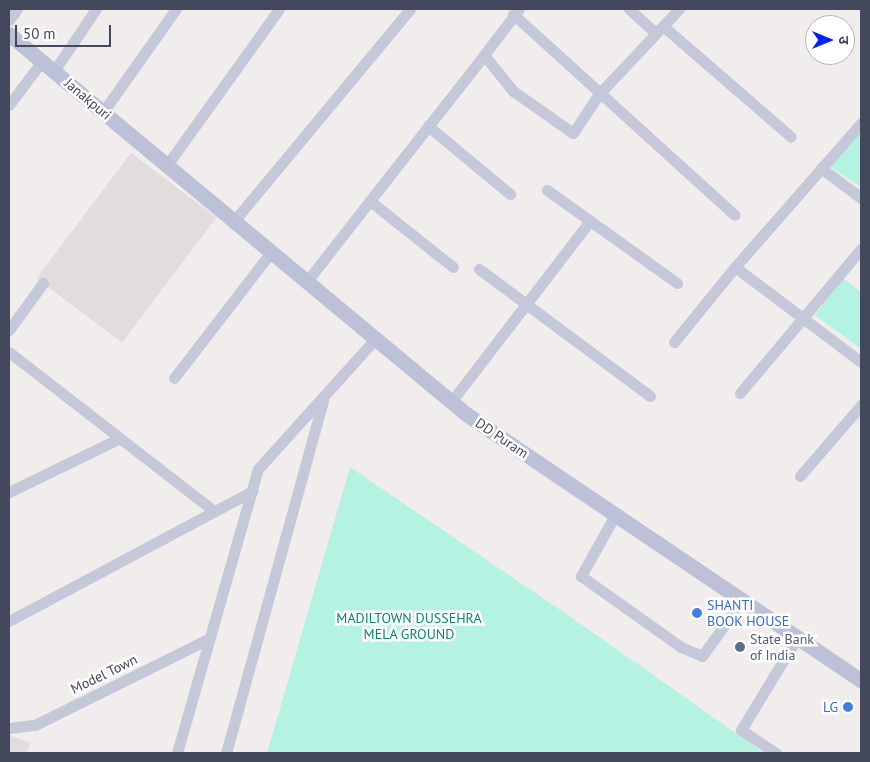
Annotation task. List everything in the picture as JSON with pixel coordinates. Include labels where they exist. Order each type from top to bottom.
[{"type":"street","points":[[9,20],[17,9]]},
{"type":"street","points":[[9,105],[48,66],[96,9]]},
{"type":"street","points":[[103,112],[176,9]]},
{"type":"street","points":[[167,164],[279,9]]},
{"type":"street","points":[[234,221],[410,9]]},
{"type":"street","points":[[629,9],[659,30],[791,137]]},
{"type":"street","points":[[484,55],[513,91],[573,133],[599,94],[679,9]]},
{"type":"street","points":[[307,281],[516,12],[599,94],[735,215]]},
{"type":"street","name":"Janakpuri","points":[[9,34],[167,164]]},
{"type":"street","points":[[674,342],[735,267],[861,123]]},
{"type":"street","points":[[428,126],[510,194]]},
{"type":"street","name":"DD Puram","points":[[167,164],[451,402],[861,680]]},
{"type":"street","points":[[821,168],[861,198]]},
{"type":"street","points":[[547,190],[677,282]]},
{"type":"street","points":[[370,201],[453,267]]},
{"type":"street","points":[[451,402],[590,221]]},
{"type":"street","points":[[740,393],[861,249]]},
{"type":"street","points":[[174,378],[271,252]]},
{"type":"street","points":[[735,267],[861,362]]},
{"type":"street","points":[[479,269],[650,396]]},
{"type":"street","points":[[9,330],[43,283]]},
{"type":"street","points":[[177,753],[258,469],[375,338]]},
{"type":"street","points":[[9,352],[214,511]]},
{"type":"street","points":[[226,753],[324,396]]},
{"type":"street","points":[[800,476],[861,405]]},
{"type":"street","points":[[9,492],[120,438]]},
{"type":"street","points":[[9,620],[252,491]]},
{"type":"street","points":[[615,515],[581,576],[681,647],[702,656],[742,601]]},
{"type":"street","name":"Model Town","points":[[9,728],[35,725],[210,638]]},
{"type":"street","points":[[776,753],[741,730],[797,638]]},
{"type":"shaded area","points":[[131,153],[216,217],[122,343],[37,278]]},
{"type":"shaded area","points":[[9,735],[31,743],[26,753],[9,753]]},
{"type":"green space","points":[[861,129],[861,187],[829,166]]},
{"type":"green space","points":[[843,278],[861,292],[861,349],[815,315]]},
{"type":"green space","name":"MADILTOWN DUSSEHRA MELA GROUND","points":[[350,467],[578,622],[764,753],[267,753]]},
{"type":"place","name":"SHANTI BOOK HOUSE","points":[[697,613]]},
{"type":"place","name":"State Bank of India","points":[[740,647]]},
{"type":"place","name":"LG","points":[[848,707]]}]
